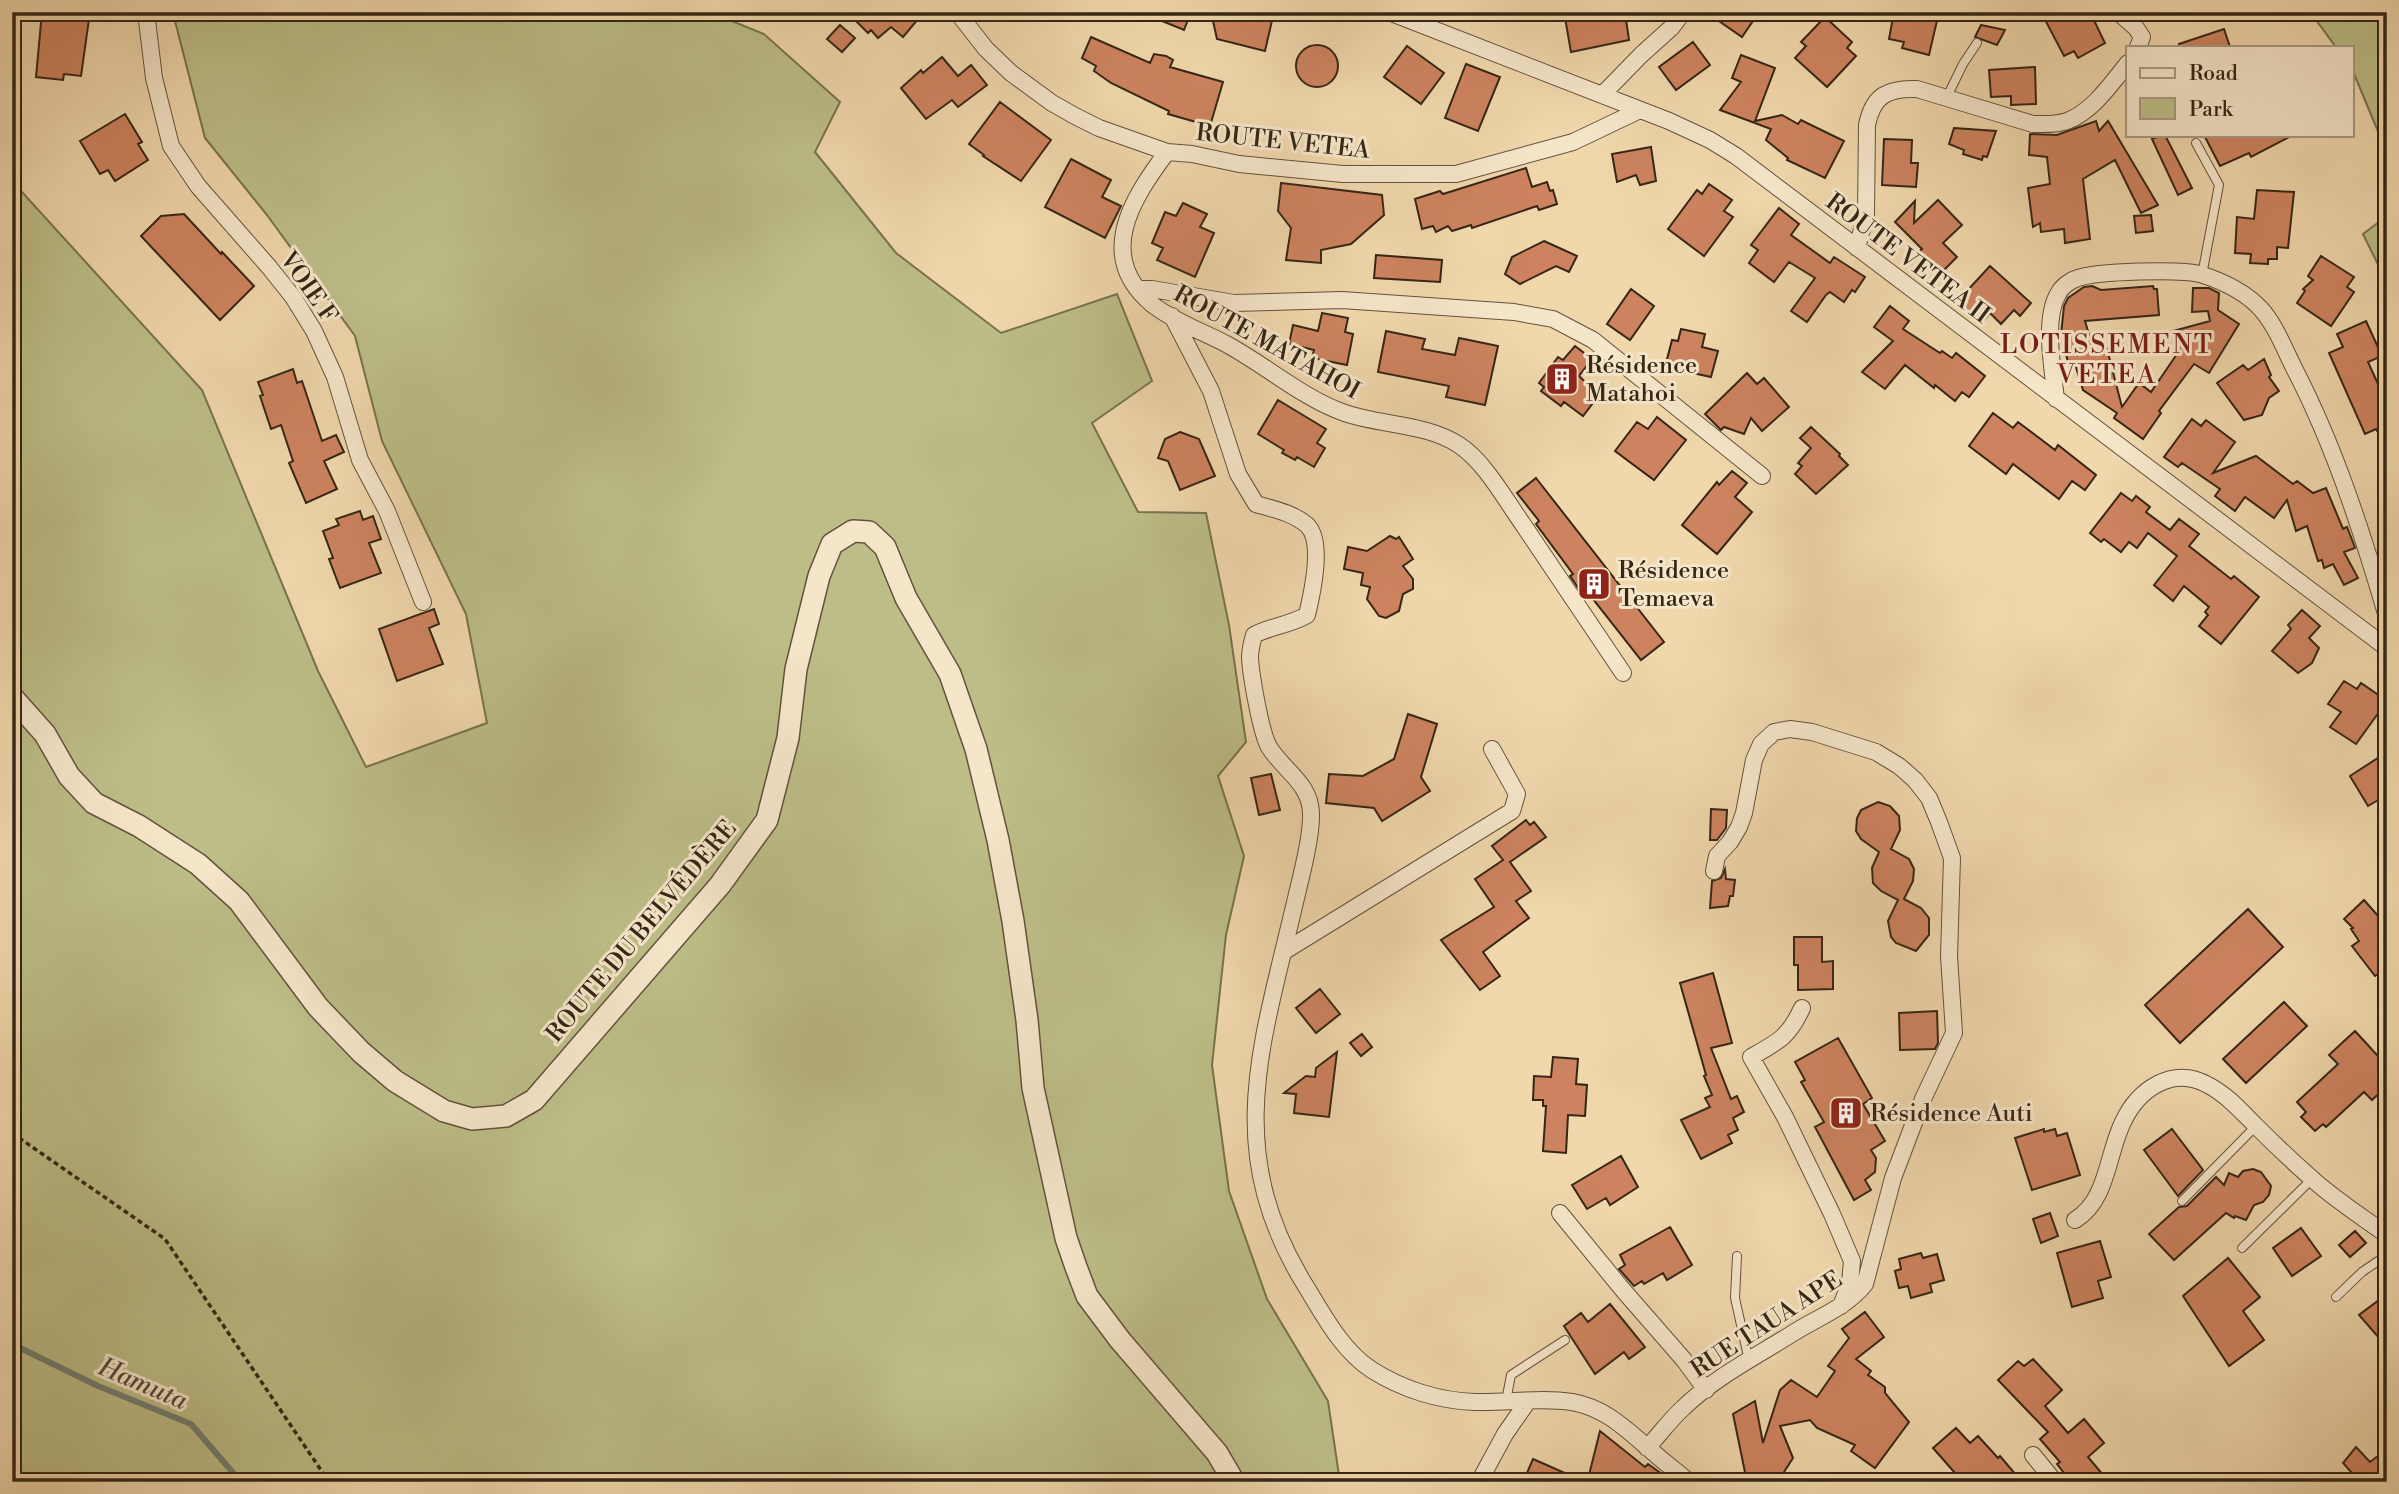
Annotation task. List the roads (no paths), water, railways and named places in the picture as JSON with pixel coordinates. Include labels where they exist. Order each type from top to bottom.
[{"type":"street","name":"VOIE F","points":[[146,12],[153,78],[171,146],[214,206],[285,287],[314,331],[335,377],[360,460],[387,511],[423,602]]},
{"type":"street","name":"ROUTE VETEA","points":[[957,12],[994,57],[1052,103],[1099,128],[1167,152],[1192,154],[1239,164],[1343,174],[1456,174],[1573,142],[1640,110]]},
{"type":"street","points":[[1602,95],[1640,55],[1672,27],[1683,12]]},
{"type":"street","points":[[2118,12],[2136,28],[2141,37],[2138,46]]},
{"type":"street","name":"ROUTE VETEA II","points":[[1396,14],[1710,139],[2387,648]]},
{"type":"street","points":[[1857,248],[1867,214],[1867,125],[1870,111],[1886,93],[1898,88],[1917,89],[2033,124],[2051,124],[2067,121],[2083,112],[2126,65]]},
{"type":"street","name":"ROUTE MATAHOI","points":[[1167,152],[1141,191],[1124,229],[1121,246],[1123,264],[1138,289],[1154,306],[1228,345],[1341,412],[1438,435],[1468,451],[1494,482],[1623,673]]},
{"type":"street","points":[[2056,399],[2051,320],[2058,292],[2066,284],[2079,277],[2103,274],[2164,272],[2202,275],[2243,293],[2261,309],[2309,397],[2335,457],[2384,588],[2387,617]]},
{"type":"street","points":[[1138,289],[1234,303],[1342,300],[1514,312],[1553,319],[1593,340],[1762,476]]},
{"type":"street","points":[[1172,316],[1211,391],[1238,474],[1256,504],[1286,513],[1309,526],[1316,545],[1313,593],[1307,615],[1289,625],[1270,627],[1254,635],[1250,656],[1259,709],[1269,746],[1308,794],[1311,814],[1261,1047],[1256,1098],[1256,1142],[1260,1178],[1280,1239],[1328,1324],[1369,1368],[1412,1389],[1457,1401],[1573,1402],[1602,1412],[1625,1426],[1689,1482]]},
{"type":"street","name":"ROUTE DU BELVÉDÈRE","points":[[12,697],[45,734],[69,776],[93,803],[139,826],[198,864],[239,901],[318,1007],[361,1052],[395,1081],[444,1111],[472,1119],[506,1116],[534,1100],[720,885],[767,820],[788,738],[796,669],[819,576],[832,544],[853,531],[869,533],[885,547],[906,598],[950,674],[976,749],[998,840],[1013,921],[1027,1020],[1033,1088],[1066,1238],[1087,1296],[1217,1453],[1234,1482]]},
{"type":"street","name":"RUE TAUA APE","points":[[1647,1448],[1684,1407],[1706,1390],[1841,1306],[1865,1284],[1893,1178],[1923,1099],[1954,1033],[1949,956],[1952,858],[1929,798],[1899,766],[1865,749],[1812,732],[1790,729],[1774,732],[1760,744],[1739,827],[1717,856],[1714,871]]},
{"type":"street","points":[[1283,952],[1512,811],[1517,794],[1492,749]]},
{"type":"street","points":[[1802,1008],[1793,1028],[1777,1042],[1751,1057],[1800,1148],[1852,1261],[1850,1283],[1841,1306]]},
{"type":"street","points":[[2075,1220],[2091,1205],[2102,1186],[2118,1133],[2132,1105],[2163,1080],[2184,1078],[2207,1084],[2233,1102],[2312,1179],[2387,1235]]},
{"type":"street","points":[[1560,1213],[1684,1360],[1706,1390]]},
{"type":"street","points":[[1479,1482],[1505,1434],[1528,1401]]},
{"type":"street","points":[[2033,1455],[2056,1482]]},
{"type":"lane","points":[[1947,97],[1977,43]]},
{"type":"lane","points":[[2196,143],[2219,185],[2202,275]]},
{"type":"lane","points":[[2182,1201],[2256,1126]]},
{"type":"lane","points":[[2242,1248],[2312,1179]]},
{"type":"lane","points":[[2336,1297],[2362,1272],[2387,1255]]},
{"type":"lane","points":[[1737,1256],[1735,1298],[1749,1361]]},
{"type":"lane","points":[[1506,1401],[1511,1376],[1565,1339]]},
{"type":"waterway","name":"Hamuta","points":[[12,1344],[98,1386],[191,1424],[241,1482]]},
{"type":"place","name":"Résidence Matahoi","points":[[1562,379]]},
{"type":"place","name":"Résidence Temaeva","points":[[1594,584]]},
{"type":"place","name":"Résidence Auti","points":[[1846,1113]]},
{"type":"district","name":"LOTISSEMENT VETEA","points":[[2107,359]]}]
